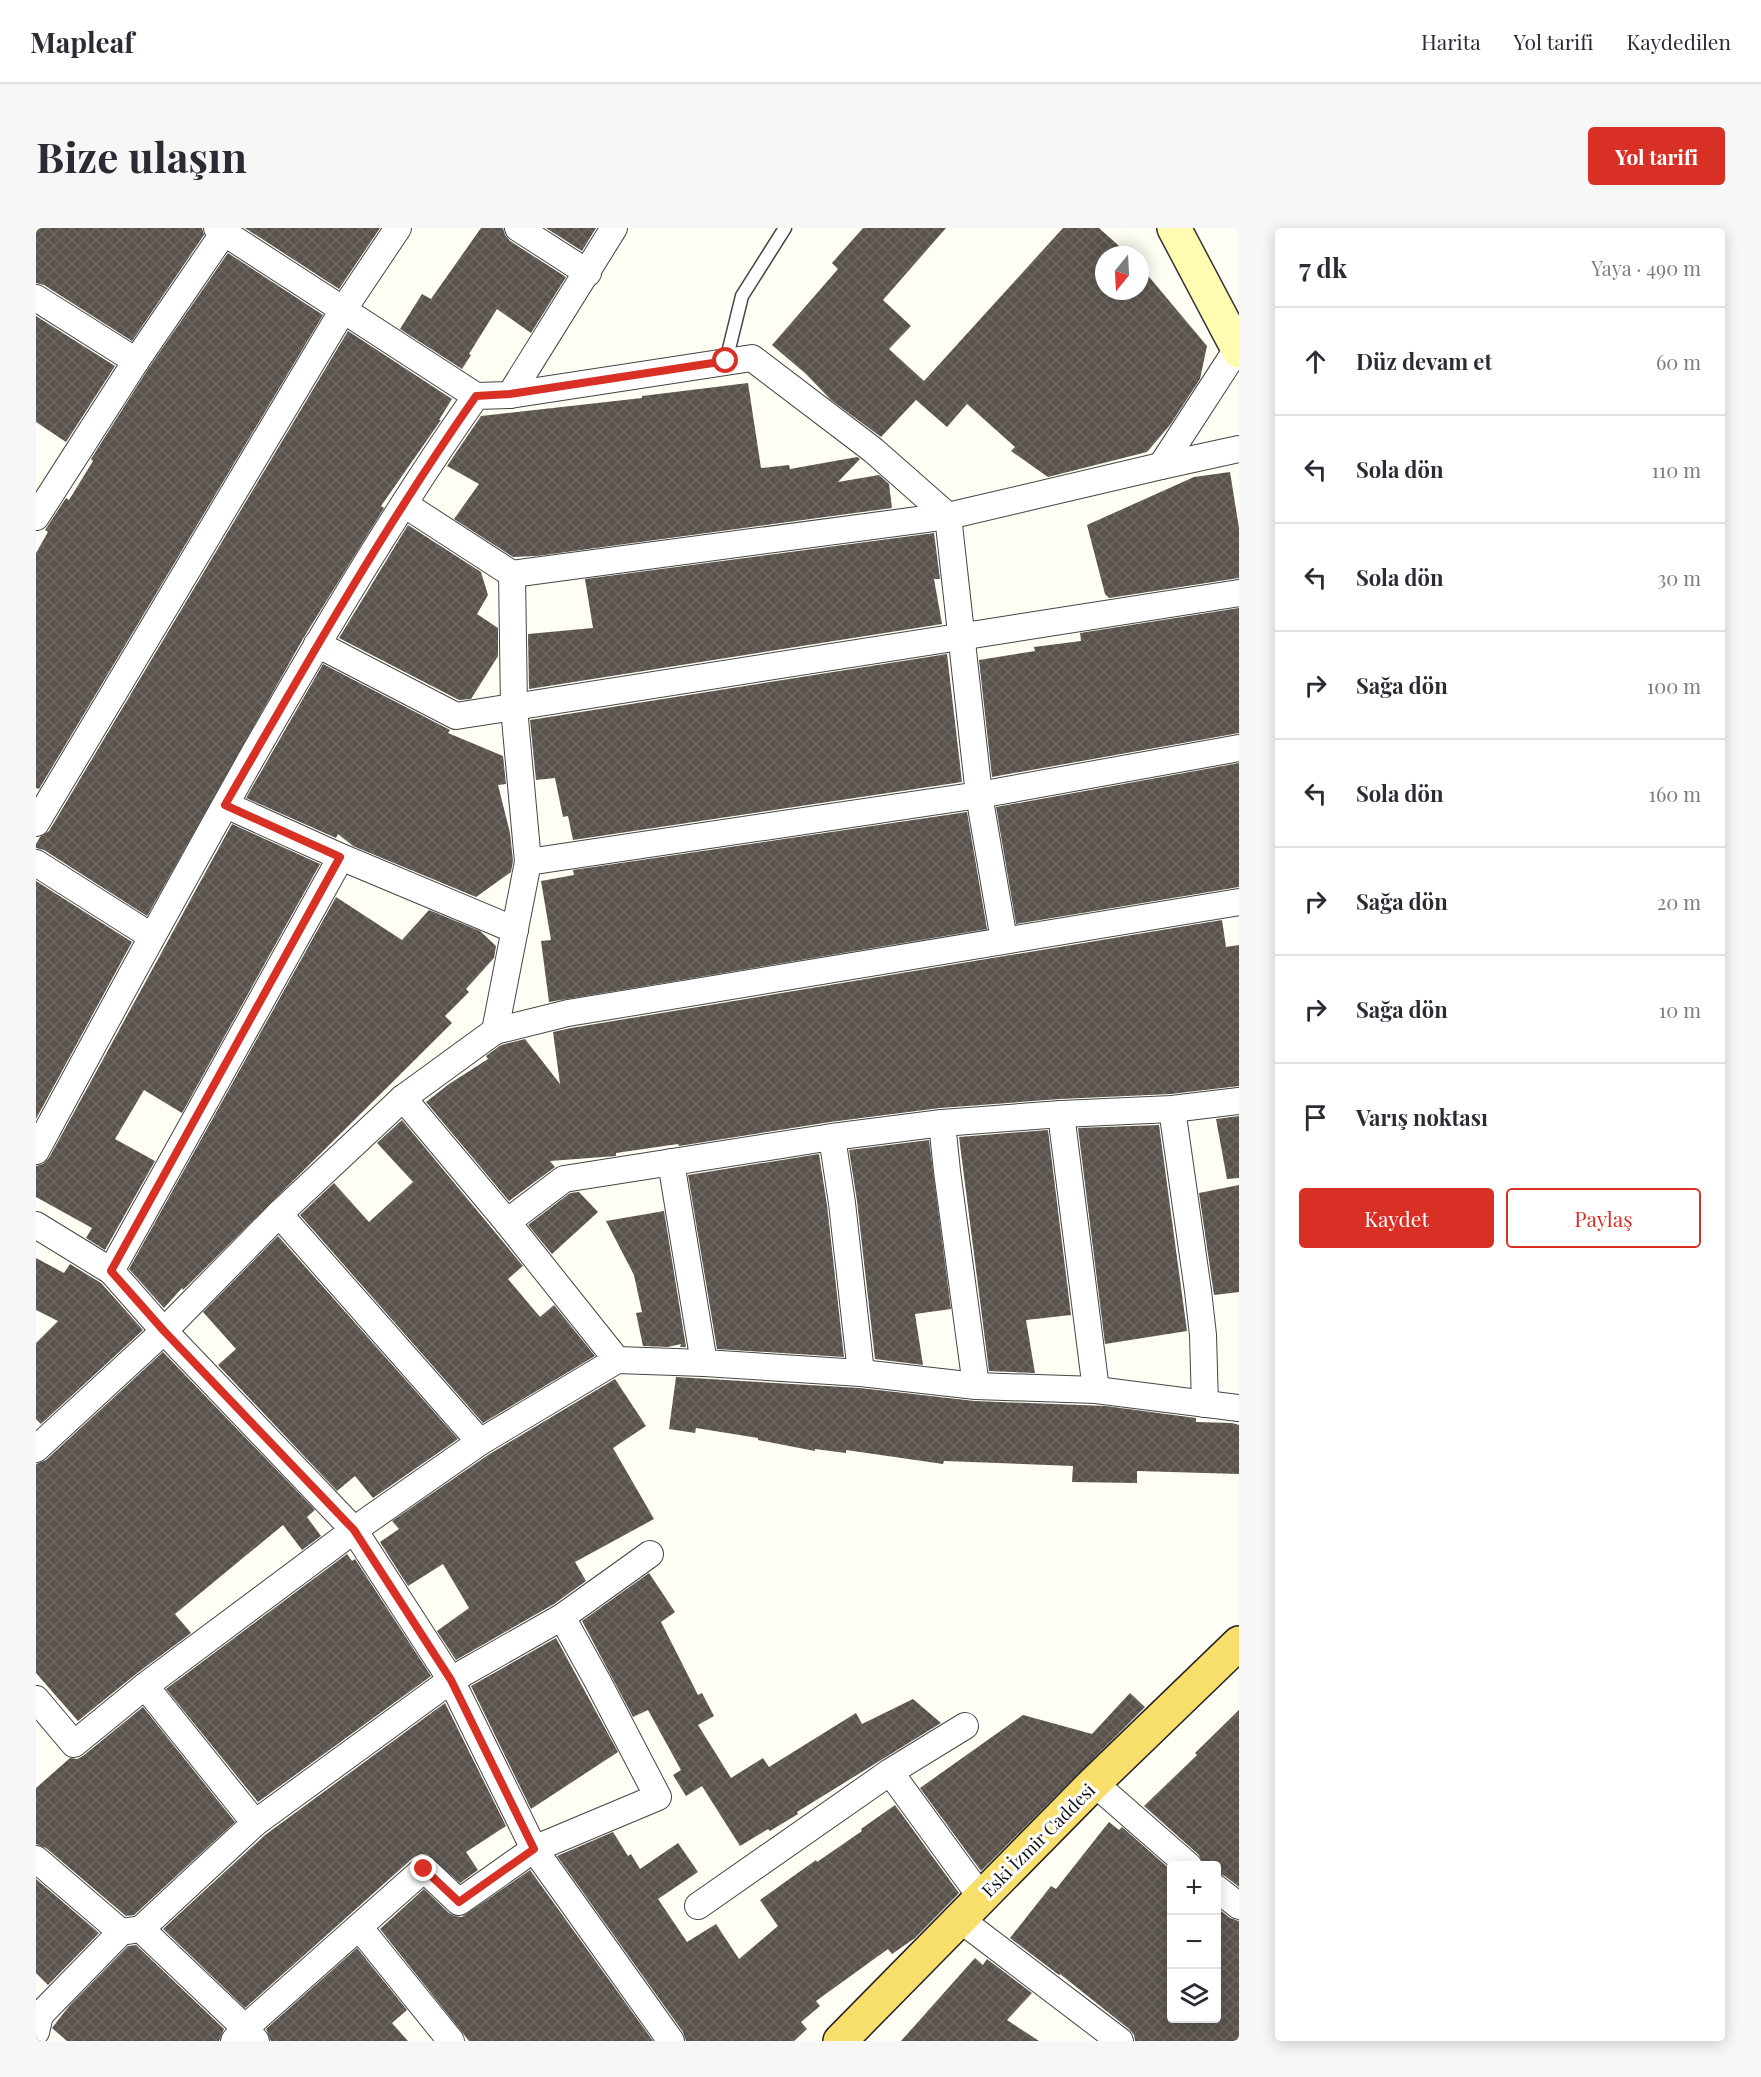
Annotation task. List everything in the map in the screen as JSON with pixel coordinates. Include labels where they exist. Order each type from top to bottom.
[{"type":"main road","points":[[1174,228],[1238,350]]},
{"type":"main road","name":"Eski İzmir Caddesi","points":[[840,2041],[1094,1783],[1239,1644]]},
{"type":"street","points":[[36,823],[343,310],[398,228]]},
{"type":"street","points":[[518,228],[588,273]]},
{"type":"street","points":[[510,394],[588,273],[614,228]]},
{"type":"street","points":[[36,517],[222,230],[476,396],[510,394],[752,358],[873,450],[948,516],[979,795],[1004,940]]},
{"type":"street","points":[[36,298],[136,361]]},
{"type":"street","points":[[1161,466],[1238,350]]},
{"type":"street","points":[[36,1151],[151,936],[317,644],[404,504],[476,396]]},
{"type":"street","points":[[404,504],[512,574],[948,516],[1239,449]]},
{"type":"street","points":[[495,1031],[528,862],[514,708],[512,574]]},
{"type":"street","points":[[317,644],[456,716],[1239,592]]},
{"type":"street","points":[[528,862],[979,795],[1239,748]]},
{"type":"street","points":[[225,805],[340,857],[515,930]]},
{"type":"street","points":[[111,1271],[340,857]]},
{"type":"street","points":[[36,863],[151,936]]},
{"type":"street","points":[[36,1449],[164,1331],[279,1214],[403,1098],[495,1031],[568,1013],[1239,902]]},
{"type":"street","points":[[403,1098],[507,1222],[617,1360]]},
{"type":"street","points":[[507,1222],[564,1179],[832,1137],[942,1123],[1172,1109],[1239,1101]]},
{"type":"street","points":[[1172,1109],[1199,1302],[1205,1404]]},
{"type":"street","points":[[1061,1114],[1096,1390]]},
{"type":"street","points":[[942,1123],[976,1386]]},
{"type":"street","points":[[832,1137],[842,1203],[861,1373]]},
{"type":"street","points":[[671,1162],[704,1363]]},
{"type":"street","points":[[279,1214],[480,1442]]},
{"type":"street","points":[[36,1225],[111,1271],[164,1331],[354,1530],[451,1680],[534,1849],[671,2041]]},
{"type":"street","points":[[36,1699],[74,1744],[145,1686],[354,1530],[480,1442],[617,1360],[861,1373],[976,1386],[1096,1390],[1239,1408]]},
{"type":"street","points":[[36,2032],[40,2015],[131,1930],[255,1823],[451,1680],[562,1617],[650,1554]]},
{"type":"street","points":[[36,1859],[131,1930],[245,2037],[359,1927],[424,1869],[459,1902],[534,1849],[658,1797],[562,1617]]},
{"type":"street","points":[[145,1686],[255,1823]]},
{"type":"street","points":[[698,1906],[890,1772],[965,1726]]},
{"type":"street","points":[[890,1772],[971,1909],[1110,2038]]},
{"type":"street","points":[[1094,1783],[1183,1861]]},
{"type":"street","points":[[1221,1892],[1239,1906]]},
{"type":"street","points":[[359,1927],[451,2041]]},
{"type":"lane","points":[[726,361],[742,296],[785,228]]},
{"type":"building","points":[[36,228],[202,228],[204,235],[132,341],[44,285],[36,283]]},
{"type":"building","points":[[245,228],[380,228],[339,289]]},
{"type":"building","points":[[481,228],[503,228],[510,241],[566,277],[531,333],[497,309],[462,369],[400,329],[422,294],[431,299]]},
{"type":"building","points":[[546,228],[596,228],[582,251]]},
{"type":"building","points":[[863,228],[946,228],[883,300],[911,326],[889,349],[924,381],[1063,228],[1099,228],[1119,246],[1095,246],[1095,300],[1149,300],[1149,277],[1207,346],[1200,379],[1170,425],[1147,452],[1048,477],[1011,451],[1015,447],[967,404],[947,427],[916,400],[881,437],[831,400],[806,374],[772,345],[838,269],[832,263]]},
{"type":"building","points":[[228,253],[323,315],[39,789],[36,788],[36,553],[48,532],[45,530],[66,498],[69,500],[93,461],[91,459],[148,369]]},
{"type":"building","points":[[36,316],[115,366],[66,442],[36,422]]},
{"type":"building","points":[[348,331],[452,399],[439,420],[441,420],[381,506],[384,508],[304,637],[147,916],[44,850],[36,848],[36,844],[40,837],[49,831]]},
{"type":"building","points":[[748,383],[761,468],[789,465],[790,469],[857,457],[860,459],[838,482],[879,475],[889,484],[892,508],[537,556],[513,557],[454,519],[479,484],[447,466],[481,416],[642,398],[642,396]]},
{"type":"building","points":[[1230,472],[1239,528],[1239,578],[1109,598],[1105,594],[1087,525],[1194,477]]},
{"type":"building","points":[[408,525],[481,572],[488,595],[477,614],[498,628],[498,656],[471,699],[459,700],[339,638]]},
{"type":"building","points":[[934,533],[940,579],[934,579],[942,624],[529,689],[528,634],[593,628],[585,579]]},
{"type":"building","points":[[1239,608],[1239,733],[992,777],[979,660],[1035,651],[1034,647],[1081,641],[1080,633]]},
{"type":"building","points":[[947,654],[962,782],[573,840],[568,816],[563,817],[555,778],[536,780],[530,720]]},
{"type":"building","points":[[323,664],[450,730],[448,733],[503,756],[506,784],[498,785],[510,833],[513,861],[511,872],[476,897],[353,846],[338,834],[336,838],[246,798]]},
{"type":"building","points":[[1239,763],[1239,887],[1016,924],[996,807]]},
{"type":"building","points":[[967,812],[987,929],[549,1002],[541,941],[551,940],[541,881],[574,875],[573,870]]},
{"type":"building","points":[[232,824],[320,864],[182,1113],[144,1090],[115,1139],[155,1161],[105,1250],[86,1238],[92,1228],[36,1197],[36,1166],[43,1164],[49,1158]]},
{"type":"building","points":[[36,881],[132,942],[36,1119]]},
{"type":"building","points":[[336,897],[402,940],[429,910],[480,931],[496,946],[494,958],[466,989],[469,992],[445,1016],[452,1023],[164,1308],[129,1269]]},
{"type":"building","points":[[1222,920],[1226,947],[1239,945],[1239,1086],[1171,1094],[940,1108],[616,1153],[616,1156],[550,1161],[555,1167],[509,1201],[426,1102],[488,1059],[486,1056],[501,1045],[525,1039],[560,1084],[553,1032]]},
{"type":"building","points":[[1239,1116],[1239,1178],[1227,1179],[1216,1119]]},
{"type":"building","points":[[402,1120],[523,1266],[508,1279],[540,1317],[554,1305],[595,1356],[483,1423],[300,1215],[334,1183],[369,1222],[413,1182],[377,1143]]},
{"type":"building","points":[[1159,1125],[1187,1331],[1105,1344],[1078,1128]]},
{"type":"building","points":[[1048,1130],[1071,1315],[1026,1320],[1035,1373],[989,1371],[959,1137]]},
{"type":"building","points":[[929,1140],[951,1309],[915,1314],[923,1365],[875,1359],[849,1150]]},
{"type":"building","points":[[819,1154],[844,1357],[717,1349],[688,1175]]},
{"type":"building","points":[[1239,1185],[1239,1292],[1214,1295],[1199,1193]]},
{"type":"building","points":[[579,1192],[598,1212],[552,1254],[528,1225],[570,1193]]},
{"type":"building","points":[[664,1211],[686,1347],[680,1347],[681,1344],[668,1347],[643,1346],[636,1313],[642,1312],[634,1275],[606,1221]]},
{"type":"building","points":[[278,1236],[458,1439],[373,1498],[355,1476],[337,1491],[218,1365],[236,1349],[203,1312]]},
{"type":"building","points":[[36,1258],[64,1273],[70,1264],[101,1283],[143,1330],[41,1424],[36,1419],[36,1343],[58,1321],[36,1310]]},
{"type":"building","points":[[163,1352],[315,1510],[307,1517],[321,1536],[302,1550],[283,1525],[175,1614],[191,1633],[78,1721],[36,1673],[36,1464],[46,1460]]},
{"type":"building","points":[[676,1377],[860,1388],[975,1401],[1106,1406],[1196,1418],[1196,1422],[1232,1423],[1239,1425],[1239,1474],[1137,1471],[1137,1483],[1072,1482],[1073,1466],[944,1461],[943,1464],[846,1450],[846,1453],[815,1449],[815,1451],[758,1440],[758,1438],[696,1428],[695,1433],[669,1429]]},
{"type":"building","points":[[615,1379],[646,1426],[613,1448],[654,1519],[575,1562],[586,1581],[554,1604],[456,1660],[437,1631],[469,1608],[443,1564],[408,1586],[380,1542],[399,1529],[392,1521],[488,1455]]},
{"type":"building","points":[[347,1554],[352,1561],[355,1559],[431,1676],[258,1802],[166,1689]]},
{"type":"building","points":[[649,1573],[675,1612],[661,1622],[698,1695],[702,1693],[714,1716],[698,1725],[731,1778],[763,1758],[769,1767],[856,1713],[862,1724],[913,1699],[941,1723],[797,1812],[798,1814],[740,1846],[702,1786],[686,1796],[673,1775],[681,1770],[648,1710],[633,1717],[582,1621]]},
{"type":"building","points":[[556,1638],[618,1752],[531,1809],[471,1686]]},
{"type":"building","points":[[1130,1693],[1145,1707],[981,1871],[920,1788],[1023,1715],[1092,1734]]},
{"type":"building","points":[[445,1703],[506,1826],[466,1852],[478,1870],[460,1883],[428,1855],[421,1854],[414,1857],[245,2008],[163,1929],[265,1835]]},
{"type":"building","points":[[143,1707],[235,1822],[134,1915],[126,1916],[46,1848],[36,1844],[36,1788],[70,1758],[77,1759],[83,1756]]},
{"type":"building","points":[[1239,1710],[1239,1887],[1221,1875],[1221,1861],[1202,1861],[1199,1855],[1144,1806],[1197,1755],[1195,1753]]},
{"type":"building","points":[[895,1805],[959,1893],[915,1938],[892,1954],[888,1949],[816,2001],[820,2006],[801,2022],[807,2029],[794,2041],[686,2041],[683,2032],[557,1856],[613,1832],[628,1856],[631,1854],[640,1869],[678,1843],[698,1872],[658,1899],[687,1942],[716,1924],[739,1959],[778,1926],[760,1900],[862,1831],[861,1829]]},
{"type":"building","points":[[1109,1822],[1119,1830],[1122,1827],[1167,1867],[1167,2023],[1221,2023],[1221,1911],[1239,1921],[1239,2041],[1135,2041],[1129,2029],[1010,1938],[1051,1886],[1056,1889]]},
{"type":"building","points":[[530,1870],[653,2041],[469,2041],[380,1929],[424,1889],[449,1913],[462,1917]]},
{"type":"building","points":[[36,1879],[99,1933],[48,1985],[36,1973]]},
{"type":"building","points":[[136,1945],[224,2029],[219,2041],[67,2041],[52,2028],[69,2006],[128,1946]]},
{"type":"building","points":[[357,1948],[407,2010],[392,2023],[408,2041],[271,2041],[266,2029]]},
{"type":"building","points":[[975,1958],[983,1965],[987,1959],[1032,1993],[1007,2020],[1039,2041],[901,2041]]},
{"type":"route","points":[[424,1869],[459,1902],[534,1849],[451,1680],[354,1530],[164,1331],[111,1271],[340,857],[225,805],[317,644],[440,449],[476,396],[510,394],[726,361]]}]
